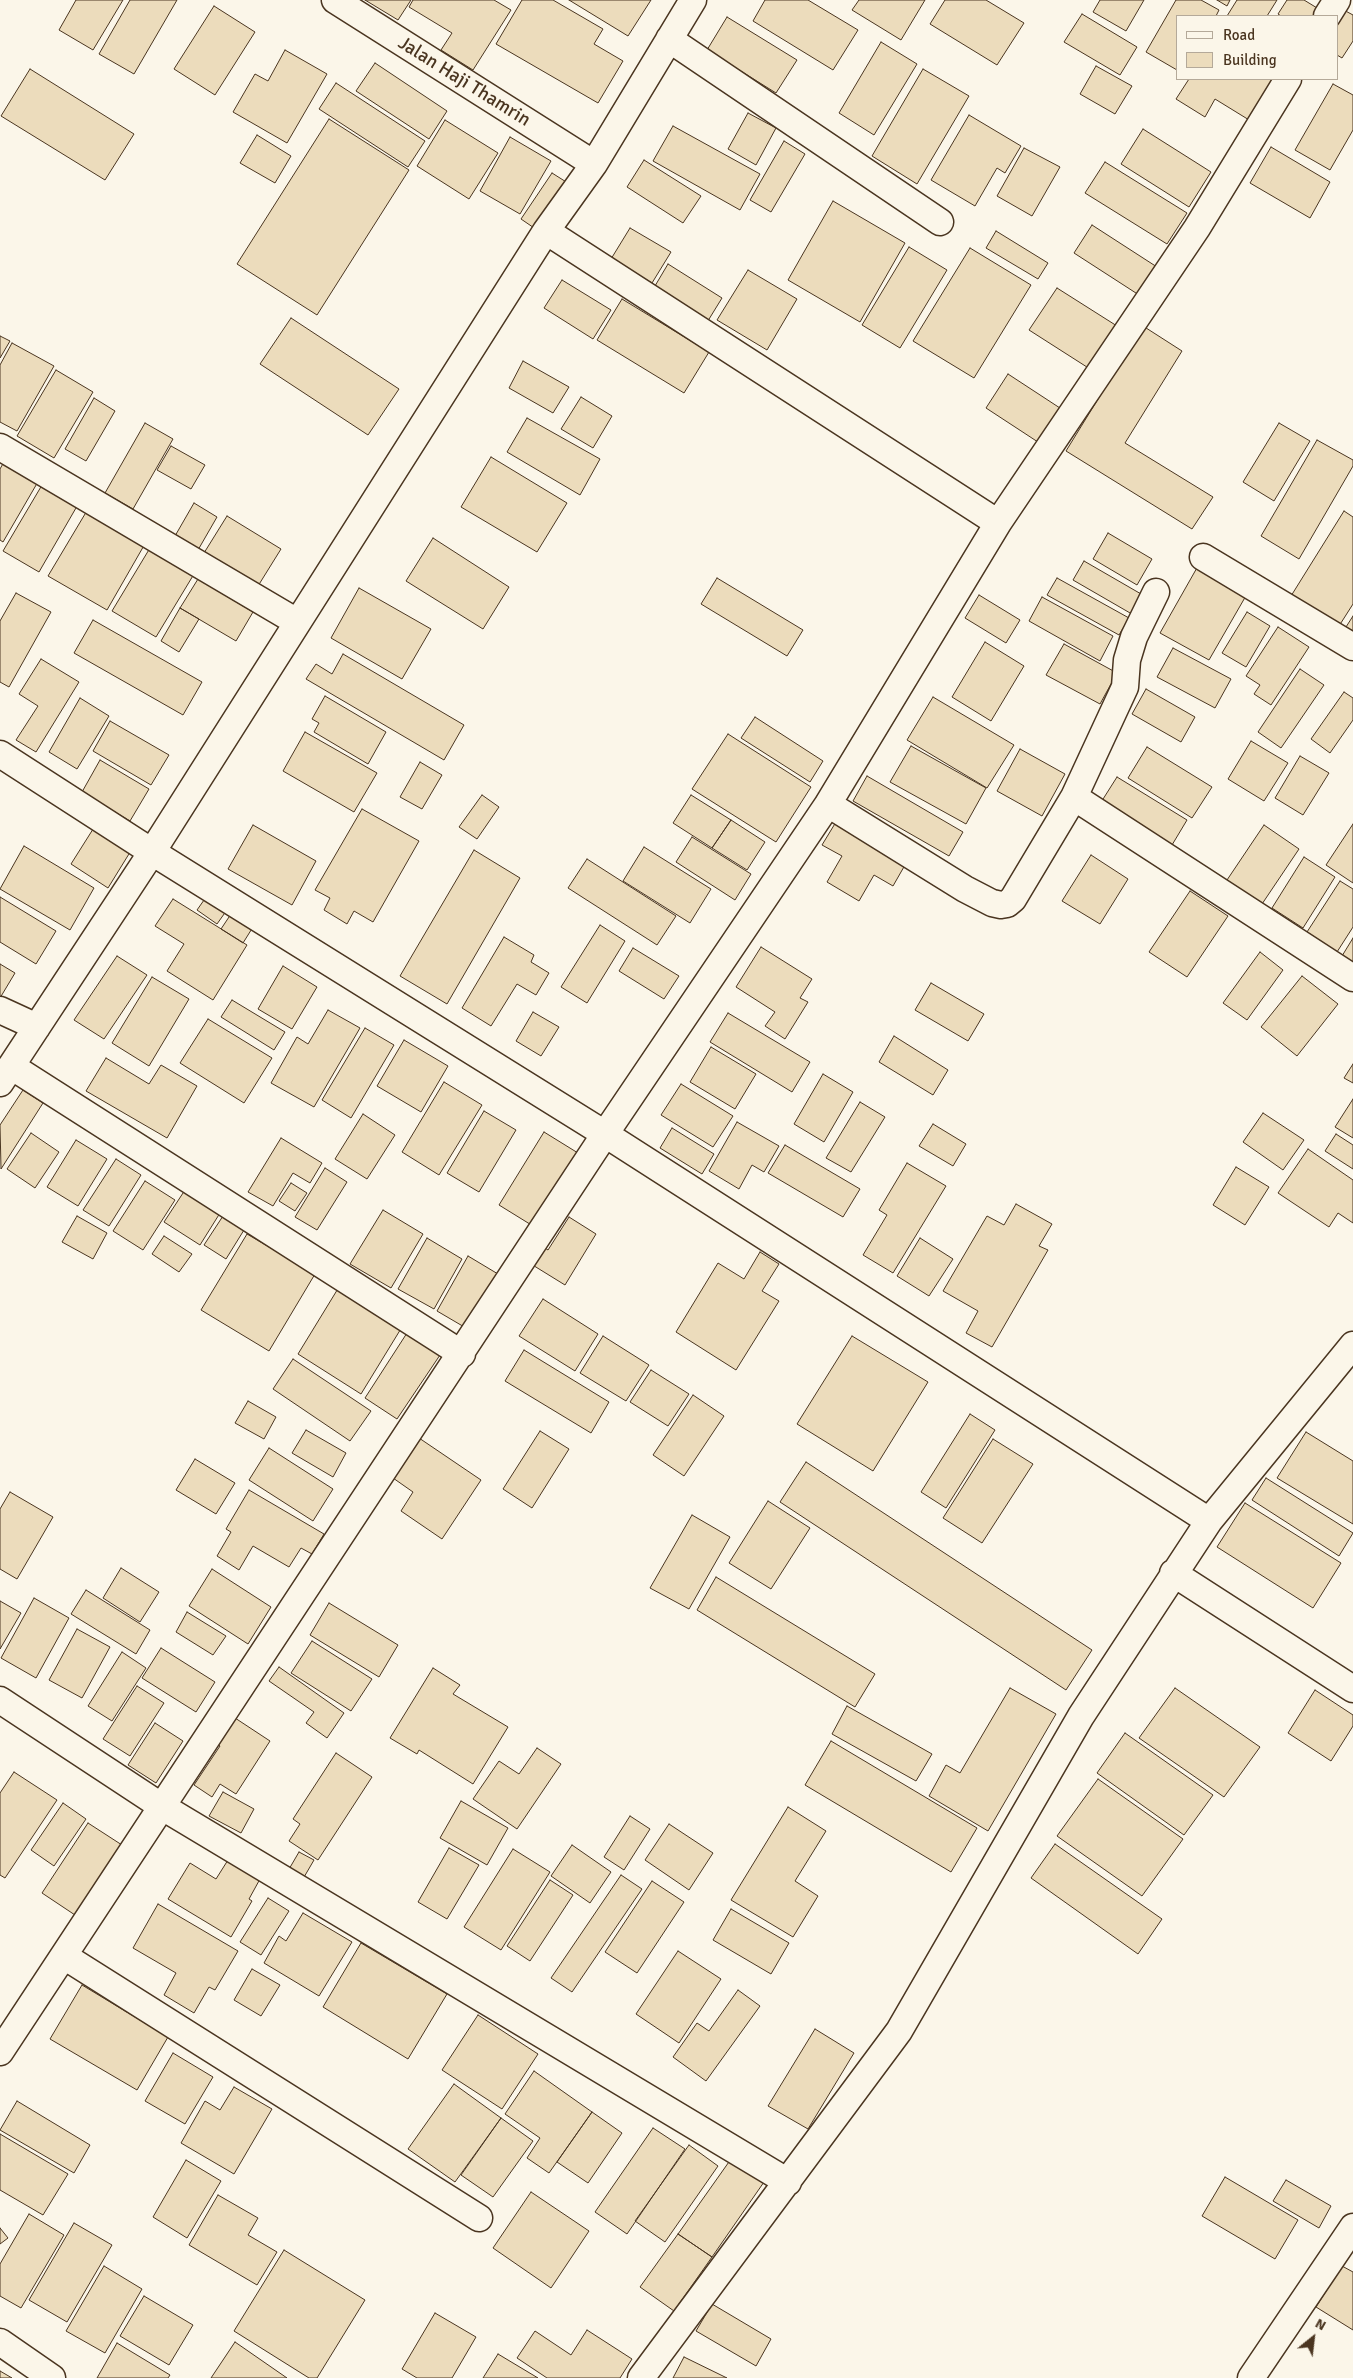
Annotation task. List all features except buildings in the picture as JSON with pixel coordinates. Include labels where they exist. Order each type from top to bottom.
[{"type":"street","name":"Jalan Haji Thamrin","points":[[335,0],[594,164]]},
{"type":"street","points":[[462,1354],[6,1074],[152,852],[546,231],[594,164],[693,0]]},
{"type":"street","points":[[1328,15],[1337,0]]},
{"type":"street","points":[[669,39],[940,222]]},
{"type":"street","points":[[0,2052],[161,1806],[462,1354],[605,1134],[828,804],[998,523],[1197,228],[1287,80]]},
{"type":"street","points":[[546,231],[998,523]]},
{"type":"street","points":[[0,447],[297,622]]},
{"type":"street","points":[[1203,557],[1353,647]]},
{"type":"street","points":[[828,804],[965,889],[1001,906],[1013,899],[1074,797],[1125,688],[1127,660],[1134,637],[1156,592]]},
{"type":"street","points":[[0,754],[152,852],[605,1134],[1209,1521]]},
{"type":"street","points":[[1074,797],[1353,978]]},
{"type":"street","points":[[0,1010],[37,1027]]},
{"type":"street","points":[[641,2378],[899,2032],[1081,1716],[1209,1521],[1353,1345]]},
{"type":"street","points":[[1174,1573],[1353,1689]]},
{"type":"street","points":[[0,1700],[161,1806],[788,2182]]},
{"type":"street","points":[[64,1956],[478,2218]]},
{"type":"street","points":[[1251,2378],[1353,2227]]},
{"type":"street","points":[[0,2342],[52,2378]]}]
